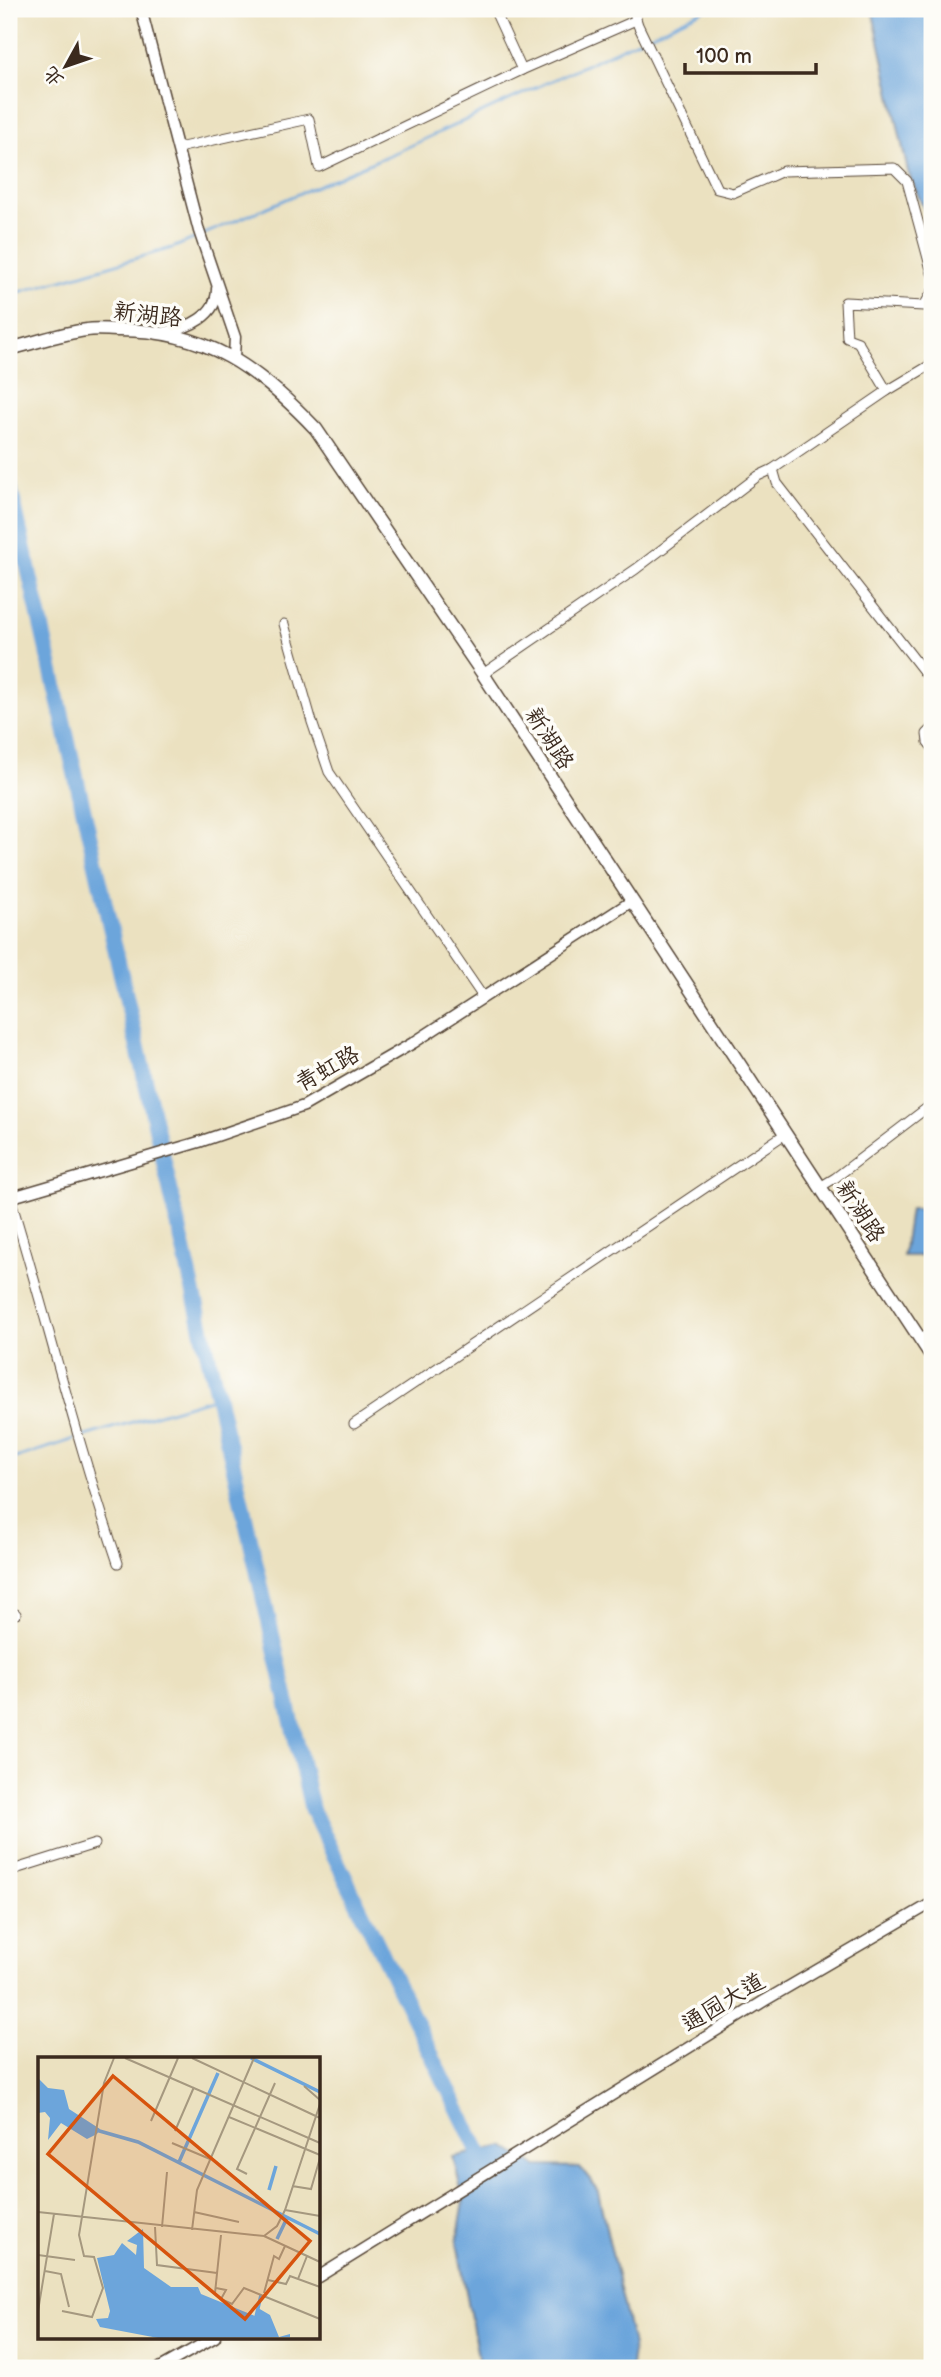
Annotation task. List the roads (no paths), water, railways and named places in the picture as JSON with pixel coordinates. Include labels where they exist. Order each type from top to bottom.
[{"type":"main road","name":"新湖路","points":[[9,349],[87,330],[166,332],[234,359],[284,396],[316,429],[483,674],[932,1357]]},
{"type":"street","points":[[141,9],[199,230],[235,337],[234,359]]},
{"type":"street","points":[[494,9],[522,70]]},
{"type":"street","points":[[633,9],[717,189],[733,193],[783,171],[894,168],[907,181],[932,273]]},
{"type":"street","points":[[178,148],[309,119],[319,167],[522,70],[637,22]]},
{"type":"street","points":[[166,332],[181,329],[211,310],[216,303],[217,283]]},
{"type":"street","points":[[887,391],[858,342],[846,338],[845,302],[924,306],[932,292]]},
{"type":"street","points":[[483,674],[636,569],[758,476],[773,469],[887,391],[932,364]]},
{"type":"street","points":[[773,469],[777,483],[932,682]]},
{"type":"street","points":[[284,624],[329,772],[483,997]]},
{"type":"street","points":[[932,729],[928,734],[928,742],[932,747]]},
{"type":"street","name":"青虹路","points":[[9,1198],[192,1144],[304,1106],[412,1043],[632,901]]},
{"type":"street","points":[[820,1187],[932,1104]]},
{"type":"street","points":[[354,1424],[785,1134]]},
{"type":"street","points":[[9,1198],[46,1315],[93,1491],[118,1563]]},
{"type":"street","points":[[9,1871],[95,1844]]},
{"type":"street","name":"通园大道","points":[[320,2276],[764,2001],[932,1903]]},
{"type":"street","points":[[160,2368],[213,2338]]},
{"type":"water","points":[[872,9],[932,9],[932,228],[908,172]]},
{"type":"water","points":[[910,1209],[932,1209],[932,1256],[903,1256]]},
{"type":"water","points":[[504,2146],[536,2166],[580,2167],[597,2188],[633,2345],[631,2368],[476,2368],[478,2357],[457,2242],[464,2201],[453,2157]]},
{"type":"waterway","points":[[202,235],[401,150],[706,9]]},
{"type":"waterway","points":[[9,295],[172,248],[196,238]]},
{"type":"waterway","points":[[9,484],[312,1810],[479,2152],[482,2172]]},
{"type":"waterway","points":[[82,1437],[216,1397]]},
{"type":"waterway","points":[[9,1460],[75,1439]]}]
